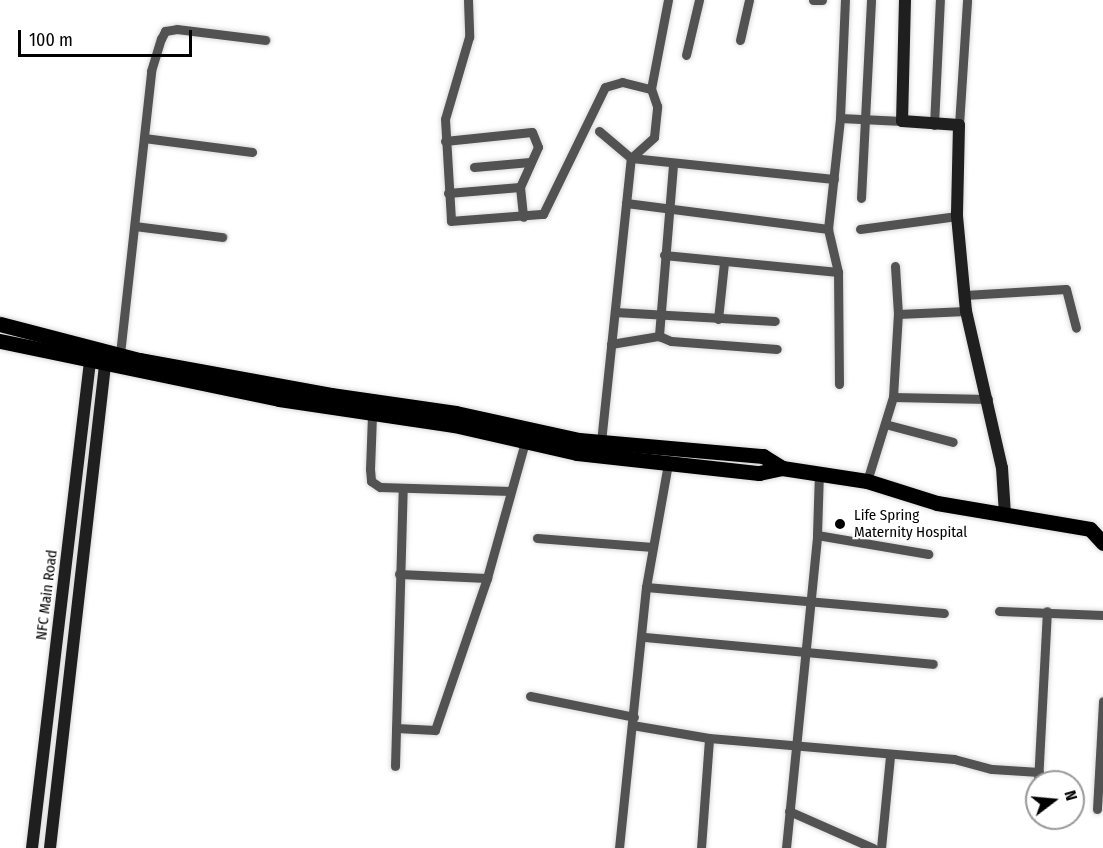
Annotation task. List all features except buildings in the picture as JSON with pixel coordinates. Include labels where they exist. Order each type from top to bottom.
[{"type":"main road","points":[[905,0],[902,121],[959,125],[957,216],[966,311],[1002,468],[1005,515]]},
{"type":"main road","points":[[0,324],[103,354],[372,415],[454,425],[525,442],[668,464],[759,473],[782,468],[867,481],[937,503],[1097,528],[1103,543]]},
{"type":"main road","points":[[0,341],[103,354],[331,395],[456,413],[601,442],[762,456],[782,468]]},
{"type":"main road","name":"NFC Main Road","points":[[32,848],[103,354]]},
{"type":"main road","name":"NFC Main Road","points":[[50,848],[103,354]]},
{"type":"street","points":[[468,0],[469,37],[446,112],[445,141],[451,221],[524,218],[543,214],[551,204],[605,87],[622,82],[651,89]]},
{"type":"street","points":[[601,442],[631,158],[654,137],[657,106],[651,89],[668,0]]},
{"type":"street","points":[[686,55],[699,0]]},
{"type":"street","points":[[740,40],[749,0]]},
{"type":"street","points":[[813,0],[822,0]]},
{"type":"street","points":[[839,384],[838,272],[828,229],[840,118],[845,0]]},
{"type":"street","points":[[861,198],[867,119],[871,0]]},
{"type":"street","points":[[934,125],[940,0]]},
{"type":"street","points":[[959,125],[967,0]]},
{"type":"street","points":[[103,354],[135,226],[151,71],[165,31],[177,28],[265,40]]},
{"type":"street","points":[[840,118],[902,121]]},
{"type":"street","points":[[599,131],[631,158],[673,165],[834,179]]},
{"type":"street","points":[[445,141],[532,132],[538,147],[520,188],[524,218]]},
{"type":"street","points":[[144,138],[252,152]]},
{"type":"street","points":[[474,167],[530,162]]},
{"type":"street","points":[[659,336],[659,313],[673,165]]},
{"type":"street","points":[[448,193],[520,188]]},
{"type":"street","points":[[626,204],[828,229]]},
{"type":"street","points":[[860,229],[957,216]]},
{"type":"street","points":[[135,226],[222,237]]},
{"type":"street","points":[[664,255],[838,272]]},
{"type":"street","points":[[718,319],[724,262]]},
{"type":"street","points":[[867,481],[893,397],[898,315],[896,266]]},
{"type":"street","points":[[965,295],[1066,289],[1076,328]]},
{"type":"street","points":[[898,315],[966,311]]},
{"type":"street","points":[[615,312],[775,321]]},
{"type":"street","points":[[611,344],[659,336],[671,341],[777,349]]},
{"type":"street","points":[[893,397],[988,399]]},
{"type":"street","points":[[372,415],[371,481],[380,487],[511,491]]},
{"type":"street","points":[[885,424],[953,442]]},
{"type":"street","points":[[396,728],[435,730],[488,578],[525,442]]},
{"type":"street","points":[[619,848],[644,637],[646,587],[668,464]]},
{"type":"street","points":[[786,848],[817,535],[819,473]]},
{"type":"street","points":[[394,766],[403,488]]},
{"type":"street","points":[[817,535],[928,554]]},
{"type":"street","points":[[537,538],[652,547]]},
{"type":"street","points":[[399,574],[488,578]]},
{"type":"street","points":[[646,587],[810,599],[944,613]]},
{"type":"street","points":[[999,611],[1047,611],[1103,615]]},
{"type":"street","points":[[1039,770],[1047,611]]},
{"type":"street","points":[[644,637],[804,654],[933,664]]},
{"type":"street","points":[[530,696],[709,738],[890,756],[954,759],[1025,775]]},
{"type":"street","points":[[1097,809],[1103,701]]},
{"type":"street","points":[[701,848],[709,738]]},
{"type":"street","points":[[881,848],[890,756]]},
{"type":"street","points":[[789,811],[873,848]]},
{"type":"place","name":"Life Spring Maternity Hospital","points":[[840,524]]}]
